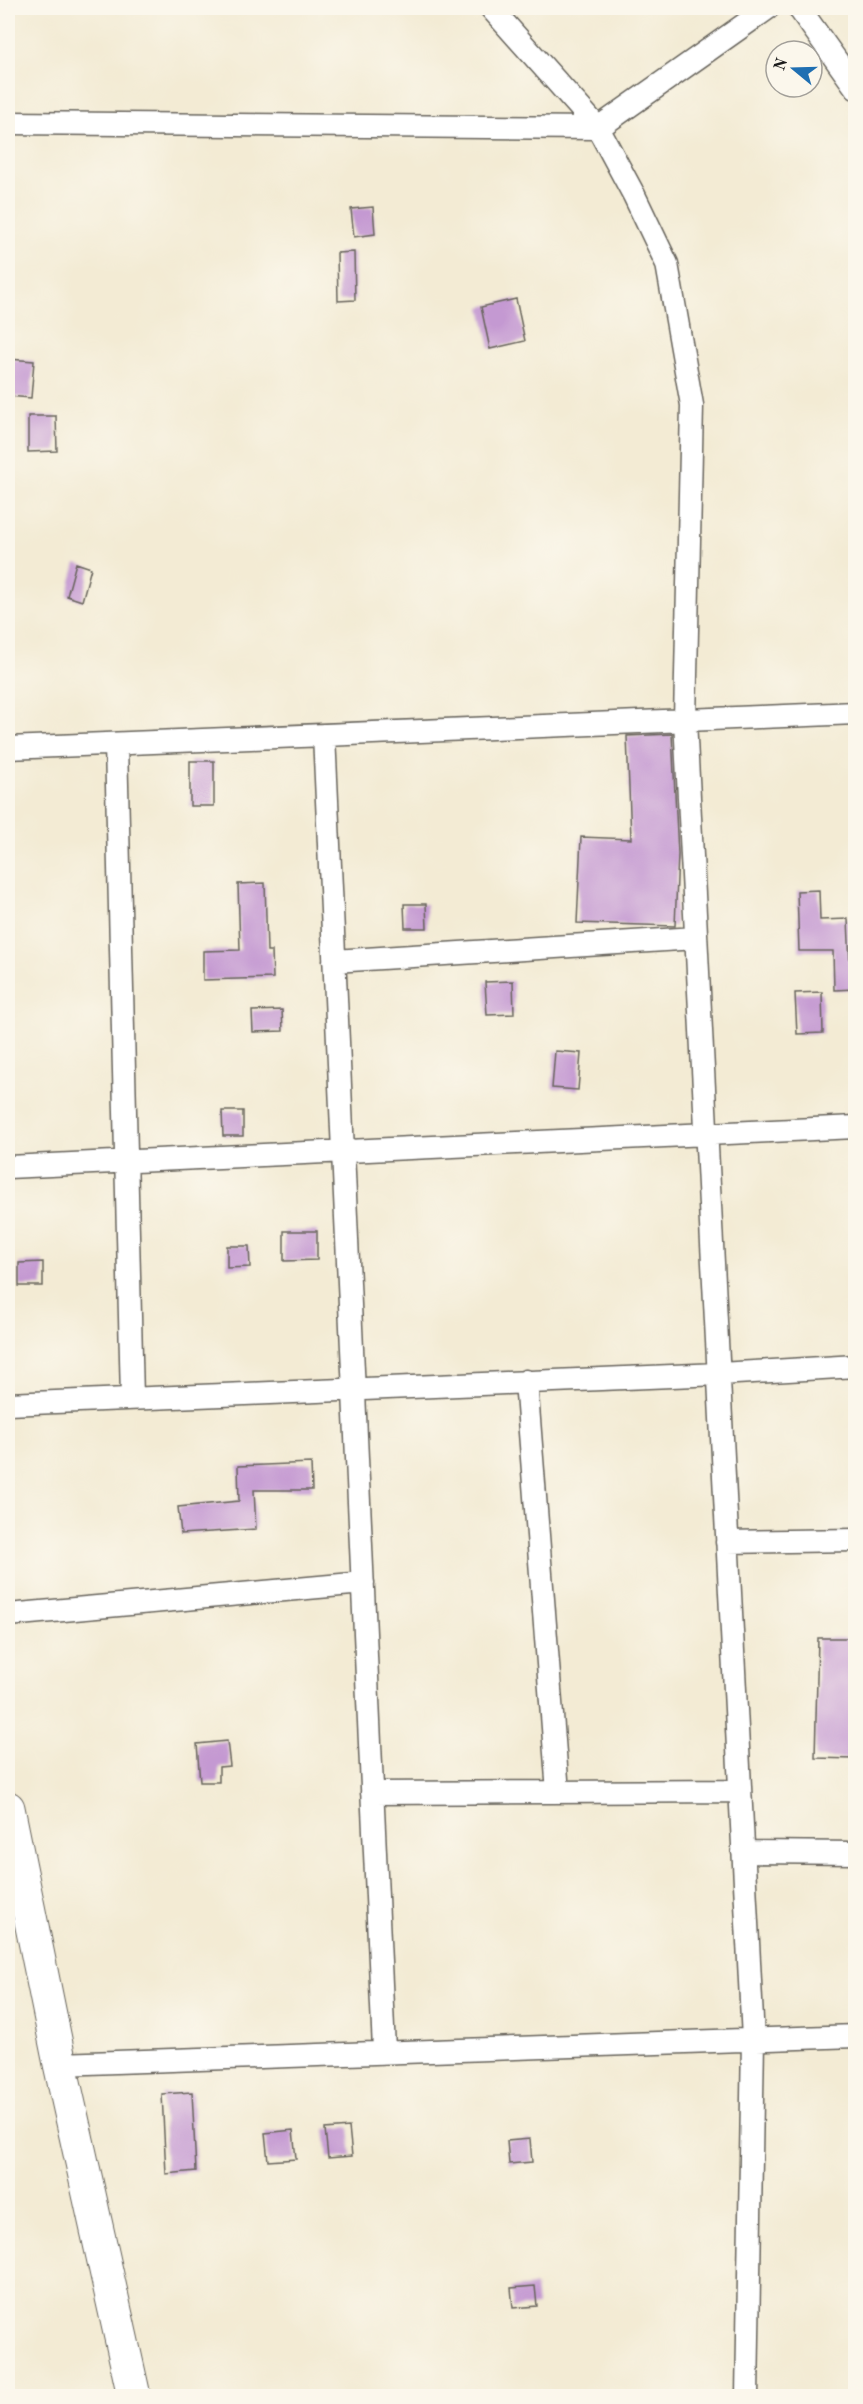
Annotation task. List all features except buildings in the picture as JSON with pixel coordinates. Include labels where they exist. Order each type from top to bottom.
[{"type":"highway","points":[[8,1808],[60,2064],[134,2397]]},
{"type":"street","points":[[491,8],[598,128],[634,195],[667,264],[692,405],[685,720],[753,2039],[747,2397]]},
{"type":"street","points":[[8,123],[598,128],[768,8]]},
{"type":"street","points":[[799,8],[855,88]]},
{"type":"street","points":[[8,748],[855,713]]},
{"type":"street","points":[[324,735],[384,2050]]},
{"type":"street","points":[[116,744],[132,1398]]},
{"type":"street","points":[[334,961],[696,938]]},
{"type":"street","points":[[8,1167],[855,1127]]},
{"type":"street","points":[[8,1404],[719,1374],[855,1366]]},
{"type":"street","points":[[526,1382],[558,1792]]},
{"type":"street","points":[[727,1542],[855,1540]]},
{"type":"street","points":[[8,1615],[363,1583]]},
{"type":"street","points":[[372,1793],[740,1791]]},
{"type":"street","points":[[743,1852],[855,1853]]},
{"type":"street","points":[[60,2064],[384,2050],[855,2036]]}]
